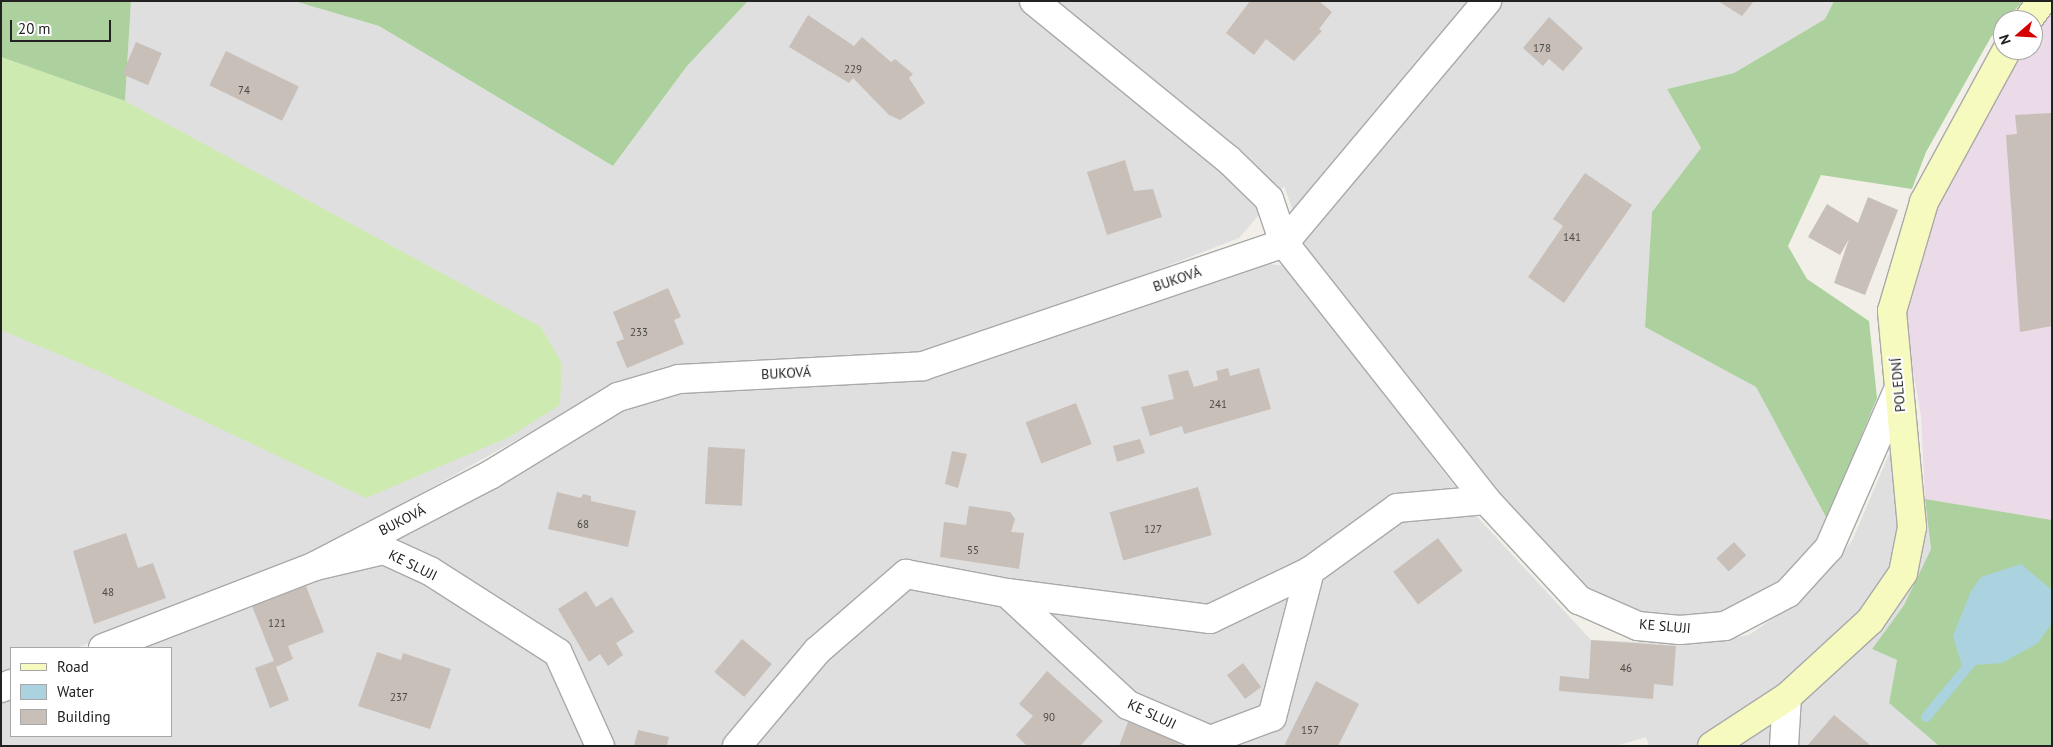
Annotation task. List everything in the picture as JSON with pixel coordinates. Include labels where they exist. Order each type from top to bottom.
[{"type":"street","points":[[1034,1],[1228,159],[1269,199],[1284,243],[1486,500]]},
{"type":"street","points":[[1284,243],[1487,1]]},
{"type":"street","name":"POLEDNÍ","points":[[1712,746],[1787,697],[1870,621],[1903,573],[1912,527],[1892,310],[1904,259],[1924,202],[2002,60]]},
{"type":"street","name":"BUKOVÁ","points":[[315,566],[490,474],[618,397],[679,379],[923,366],[1284,243]]},
{"type":"street","name":"KE SLUJI","points":[[1486,500],[1579,600],[1638,626],[1680,630],[1725,626],[1788,592],[1829,548],[1898,390]]},
{"type":"street","points":[[737,746],[817,651],[906,574],[1007,593],[1210,619],[1310,571],[1397,508],[1486,500]]},
{"type":"street","name":"KE SLUJI","points":[[105,647],[315,566],[384,550],[430,571],[558,653],[600,746]]},
{"type":"street","name":"KE SLUJI","points":[[1007,593],[1128,705],[1210,740],[1272,717],[1310,571]]},
{"type":"street","points":[[1784,746],[1787,697]]},
{"type":"shaded area","points":[[131,1],[294,1],[379,26],[613,166],[687,66],[748,1],[1834,1],[1825,19],[1734,73],[1667,89],[1701,148],[1652,212],[1645,327],[1756,387],[1827,519],[1807,562],[1743,608],[1682,623],[1595,603],[1498,497],[1314,269],[1284,186],[1239,238],[943,353],[686,369],[622,381],[327,546],[79,647],[10,647],[10,674],[1,678],[1,327],[125,101]]},
{"type":"shaded area","points":[[2052,8],[2052,520],[1925,499],[1921,416],[1905,325],[1913,265],[1954,167],[2019,60],[2043,60],[2043,22]]},
{"type":"shaded area","points":[[1259,263],[1288,266],[1480,520],[1591,640],[1691,644],[1749,635],[1804,597],[1852,541],[1893,445],[1925,499],[1931,549],[1904,605],[1872,649],[1897,660],[1889,703],[1939,746],[1649,746],[1646,737],[1616,746],[1,746],[1,702],[10,699],[10,737],[172,737],[172,647],[147,647],[348,570],[404,527],[624,403],[686,386],[932,378]]},
{"type":"green space","points":[[1,1],[131,1],[125,101],[1,57]]},
{"type":"green space","points":[[294,1],[748,1],[687,66],[613,166],[379,26]]},
{"type":"green space","points":[[1834,1],[2023,1],[2015,10],[1993,10],[1993,35],[1926,152],[1912,189],[1821,175],[1788,246],[1807,279],[1869,321],[1877,398],[1827,519],[1756,387],[1645,327],[1652,212],[1701,148],[1667,89],[1734,73],[1825,19]]},
{"type":"green space","points":[[1,57],[125,101],[541,327],[562,364],[560,405],[507,438],[366,498],[103,373],[1,330]]},
{"type":"green space","points":[[1925,499],[2052,520],[2052,746],[1939,746],[1889,703],[1897,660],[1872,649],[1904,605],[1931,549]]},
{"type":"water","points":[[2021,564],[2052,590],[2052,623],[2038,643],[2002,663],[1962,666],[1953,636],[1971,591],[1981,577]]},
{"type":"building","points":[[1250,1],[1319,1],[1332,12],[1319,29],[1322,31],[1294,61],[1266,39],[1254,55],[1226,33]]},
{"type":"building","points":[[1718,1],[1754,1],[1742,16]]},
{"type":"building","points":[[808,15],[854,46],[862,37],[891,62],[895,59],[913,74],[909,78],[925,103],[900,120],[889,115],[853,78],[849,83],[789,47]]},
{"type":"building","points":[[1549,17],[1583,48],[1563,71],[1549,59],[1543,66],[1523,48]]},
{"type":"building","points":[[136,42],[162,53],[148,85],[122,74]]},
{"type":"building","points":[[226,51],[299,87],[282,121],[209,85]]},
{"type":"building","points":[[2052,113],[2052,326],[2020,332],[2006,135],[2017,134],[2015,115]]},
{"type":"building","points":[[1125,160],[1134,191],[1153,189],[1162,217],[1107,235],[1087,172]]},
{"type":"building","points":[[1585,173],[1632,205],[1564,303],[1528,277],[1563,226],[1553,219]]},
{"type":"building","points":[[1868,197],[1898,210],[1865,295],[1834,283],[1849,239],[1840,255],[1808,237],[1827,204],[1858,223]]},
{"type":"building","points":[[668,288],[681,317],[674,320],[684,344],[627,368],[616,342],[624,339],[613,312]]},
{"type":"building","points":[[1228,368],[1230,376],[1259,368],[1271,409],[1184,434],[1182,426],[1150,436],[1141,407],[1174,399],[1168,375],[1188,370],[1194,387],[1218,380],[1216,371]]},
{"type":"building","points":[[1076,403],[1092,444],[1041,463],[1026,422]]},
{"type":"building","points":[[1140,439],[1145,453],[1117,462],[1113,446]]},
{"type":"building","points":[[708,447],[745,449],[742,506],[705,504]]},
{"type":"building","points":[[952,451],[967,454],[958,488],[945,484]]},
{"type":"building","points":[[1198,487],[1212,535],[1123,560],[1110,512]]},
{"type":"building","points":[[557,492],[581,498],[583,494],[591,496],[591,501],[636,511],[628,547],[548,529]]},
{"type":"building","points":[[969,506],[1010,512],[1015,519],[1011,532],[1024,533],[1019,569],[940,557],[944,522],[966,525]]},
{"type":"building","points":[[126,533],[138,568],[153,563],[166,598],[94,624],[73,551]]},
{"type":"building","points":[[1438,538],[1463,571],[1418,604],[1393,572]]},
{"type":"building","points":[[1734,542],[1746,555],[1729,572],[1716,558]]},
{"type":"building","points":[[306,586],[324,632],[288,646],[293,659],[276,667],[289,700],[270,708],[255,668],[274,661],[252,606]]},
{"type":"building","points":[[586,591],[596,607],[612,597],[634,632],[616,643],[623,655],[608,666],[600,654],[589,662],[558,609]]},
{"type":"building","points":[[742,639],[772,664],[744,697],[714,672]]},
{"type":"building","points":[[1591,640],[1676,646],[1673,686],[1654,684],[1653,699],[1559,691],[1560,676],[1589,679]]},
{"type":"building","points":[[377,652],[401,660],[403,653],[451,669],[430,729],[358,706]]},
{"type":"building","points":[[1243,663],[1261,687],[1245,699],[1227,675]]},
{"type":"building","points":[[1047,671],[1103,721],[1080,746],[1027,746],[1016,735],[1033,716],[1019,704]]},
{"type":"building","points":[[1316,681],[1359,704],[1338,746],[1284,746]]},
{"type":"building","points":[[1834,715],[1869,744],[1868,746],[1807,746]]},
{"type":"building","points":[[1128,722],[1180,743],[1179,746],[1119,746]]},
{"type":"building","points":[[638,730],[669,737],[667,746],[634,746]]},
{"type":"waterway","points":[[1926,717],[1975,658]]}]
